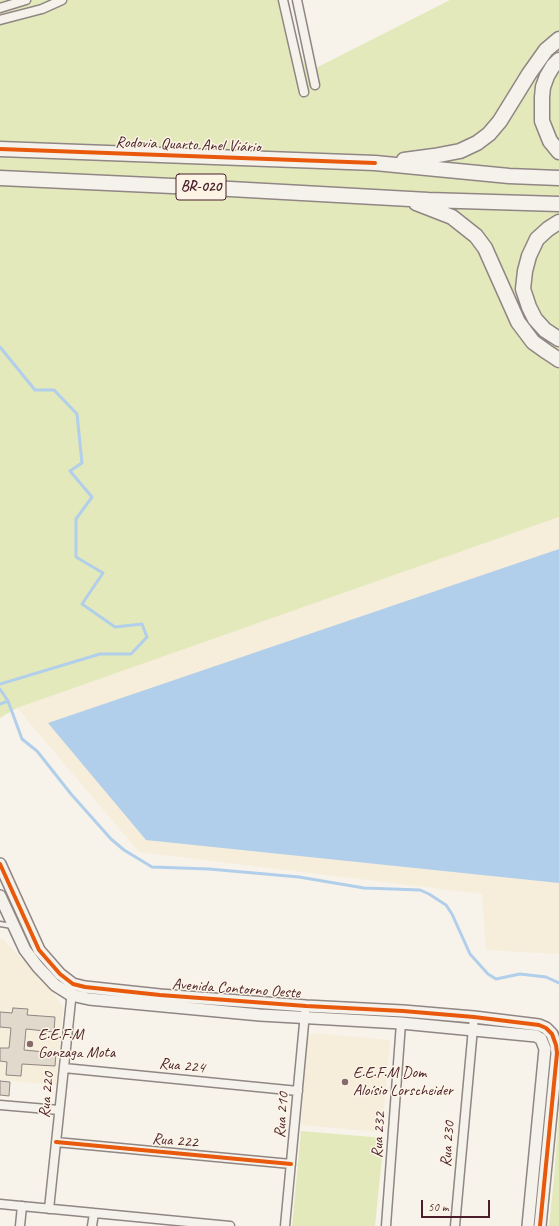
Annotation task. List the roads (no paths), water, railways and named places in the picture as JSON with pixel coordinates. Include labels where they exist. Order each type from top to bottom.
[{"type":"highway","points":[[375,163],[460,152],[477,143],[500,121],[529,74],[546,50],[559,39]]},
{"type":"highway","points":[[559,60],[547,76],[543,87],[542,121],[550,141],[559,152]]},
{"type":"highway","name":"Rodovia Quarto Anel Viário","points":[[0,149],[375,163],[509,176],[559,178]]},
{"type":"highway","name":"BR-020","points":[[0,178],[403,199],[559,204]]},
{"type":"highway","points":[[403,199],[452,217],[476,236],[485,248],[518,322],[533,342],[559,360]]},
{"type":"highway","points":[[559,222],[548,229],[538,239],[532,250],[525,271],[524,289],[529,307],[535,319],[545,330],[559,339]]},
{"type":"street","points":[[0,8],[26,0]]},
{"type":"street","points":[[0,20],[42,9],[62,0]]},
{"type":"street","points":[[283,0],[304,92]]},
{"type":"street","points":[[297,0],[315,85]]},
{"type":"street","points":[[0,864],[39,950],[72,990]]},
{"type":"street","name":"Avenida Contorno Oeste","points":[[0,896],[25,950],[38,967],[55,984],[72,990],[89,999],[305,1018],[401,1023],[473,1029],[536,1036],[541,1038]]},
{"type":"street","name":"Avenida Contorno Oeste","points":[[72,990],[85,987],[160,995],[474,1017],[539,1025],[546,1028],[552,1034]]},
{"type":"street","name":"Rua 220","points":[[49,1209],[72,990]]},
{"type":"street","name":"Rua 210","points":[[285,1226],[306,1006]]},
{"type":"street","name":"Rua 230","points":[[455,1226],[474,1017]]},
{"type":"street","name":"Rua 232","points":[[386,1226],[401,1023]]},
{"type":"street","points":[[528,1226],[544,1049],[541,1038],[552,1034],[557,1053],[540,1226]]},
{"type":"street","name":"Rua 224","points":[[64,1068],[298,1091]]},
{"type":"street","points":[[0,1105],[59,1110]]},
{"type":"street","name":"Rua 222","points":[[56,1142],[291,1164]]},
{"type":"street","points":[[0,1204],[94,1213],[167,1223],[230,1226]]},
{"type":"street","points":[[20,1226],[22,1206]]},
{"type":"street","points":[[92,1226],[94,1213]]},
{"type":"lane","points":[[0,924],[14,927]]},
{"type":"water","points":[[559,549],[559,883],[146,840],[48,723]]},
{"type":"waterway","points":[[0,347],[35,390],[54,390],[77,414],[82,463],[70,471],[92,497],[76,519],[76,557],[103,573],[82,604],[115,627],[142,624],[147,637],[131,654],[100,654],[0,684]]},
{"type":"waterway","points":[[0,689],[8,701],[22,739],[37,751],[71,794],[111,839],[124,850],[152,867],[209,869],[299,877],[364,888],[420,890],[446,905],[452,914],[470,954],[488,974],[496,979],[520,974],[546,977],[559,983]]},
{"type":"waterway","points":[[0,704],[8,701]]},
{"type":"place","name":"E.E.F.M Gonzaga Mota","points":[[30,1044]]},
{"type":"place","name":"E.E.F.M Dom Aloísio Lorscheider","points":[[345,1082]]}]
